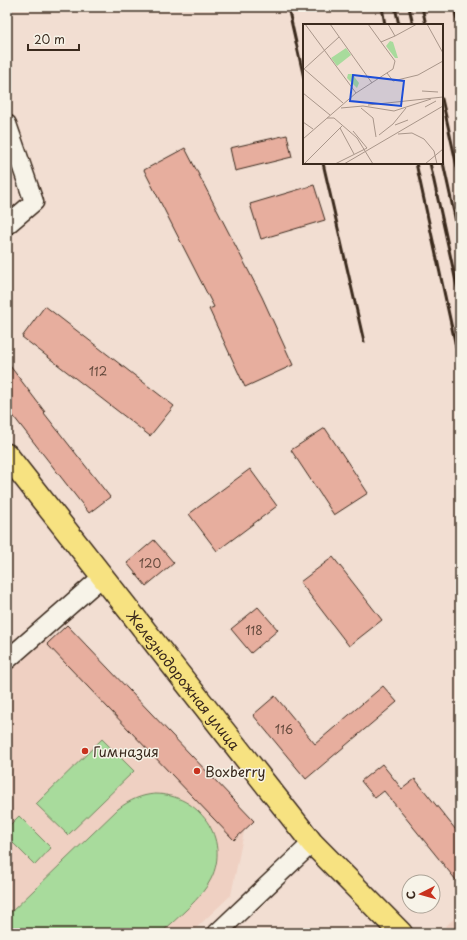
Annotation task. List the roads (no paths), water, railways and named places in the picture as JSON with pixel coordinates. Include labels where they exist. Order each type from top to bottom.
[{"type":"main road","name":"Железнодорожная улица","points":[[7,455],[312,843],[401,933]]},
{"type":"street","points":[[7,124],[34,202],[7,225]]},
{"type":"street","points":[[7,644],[98,572]]},
{"type":"street","points":[[7,660],[98,572]]},
{"type":"street","points":[[216,933],[312,843]]},
{"type":"railway","points":[[288,7],[303,74]]},
{"type":"railway","points":[[382,7],[385,24]]},
{"type":"railway","points":[[395,7],[399,24]]},
{"type":"railway","points":[[409,7],[413,24]]},
{"type":"railway","points":[[422,7],[426,24]]},
{"type":"railway","points":[[454,7],[460,33]]},
{"type":"railway","points":[[443,104],[460,180]]},
{"type":"railway","points":[[443,163],[460,240]]},
{"type":"railway","points":[[323,164],[364,342]]},
{"type":"railway","points":[[416,164],[460,365]]},
{"type":"railway","points":[[430,164],[460,300]]},
{"type":"place","name":"Гимназия","points":[[85,751]]},
{"type":"place","name":"Boxberry","points":[[197,771]]}]
